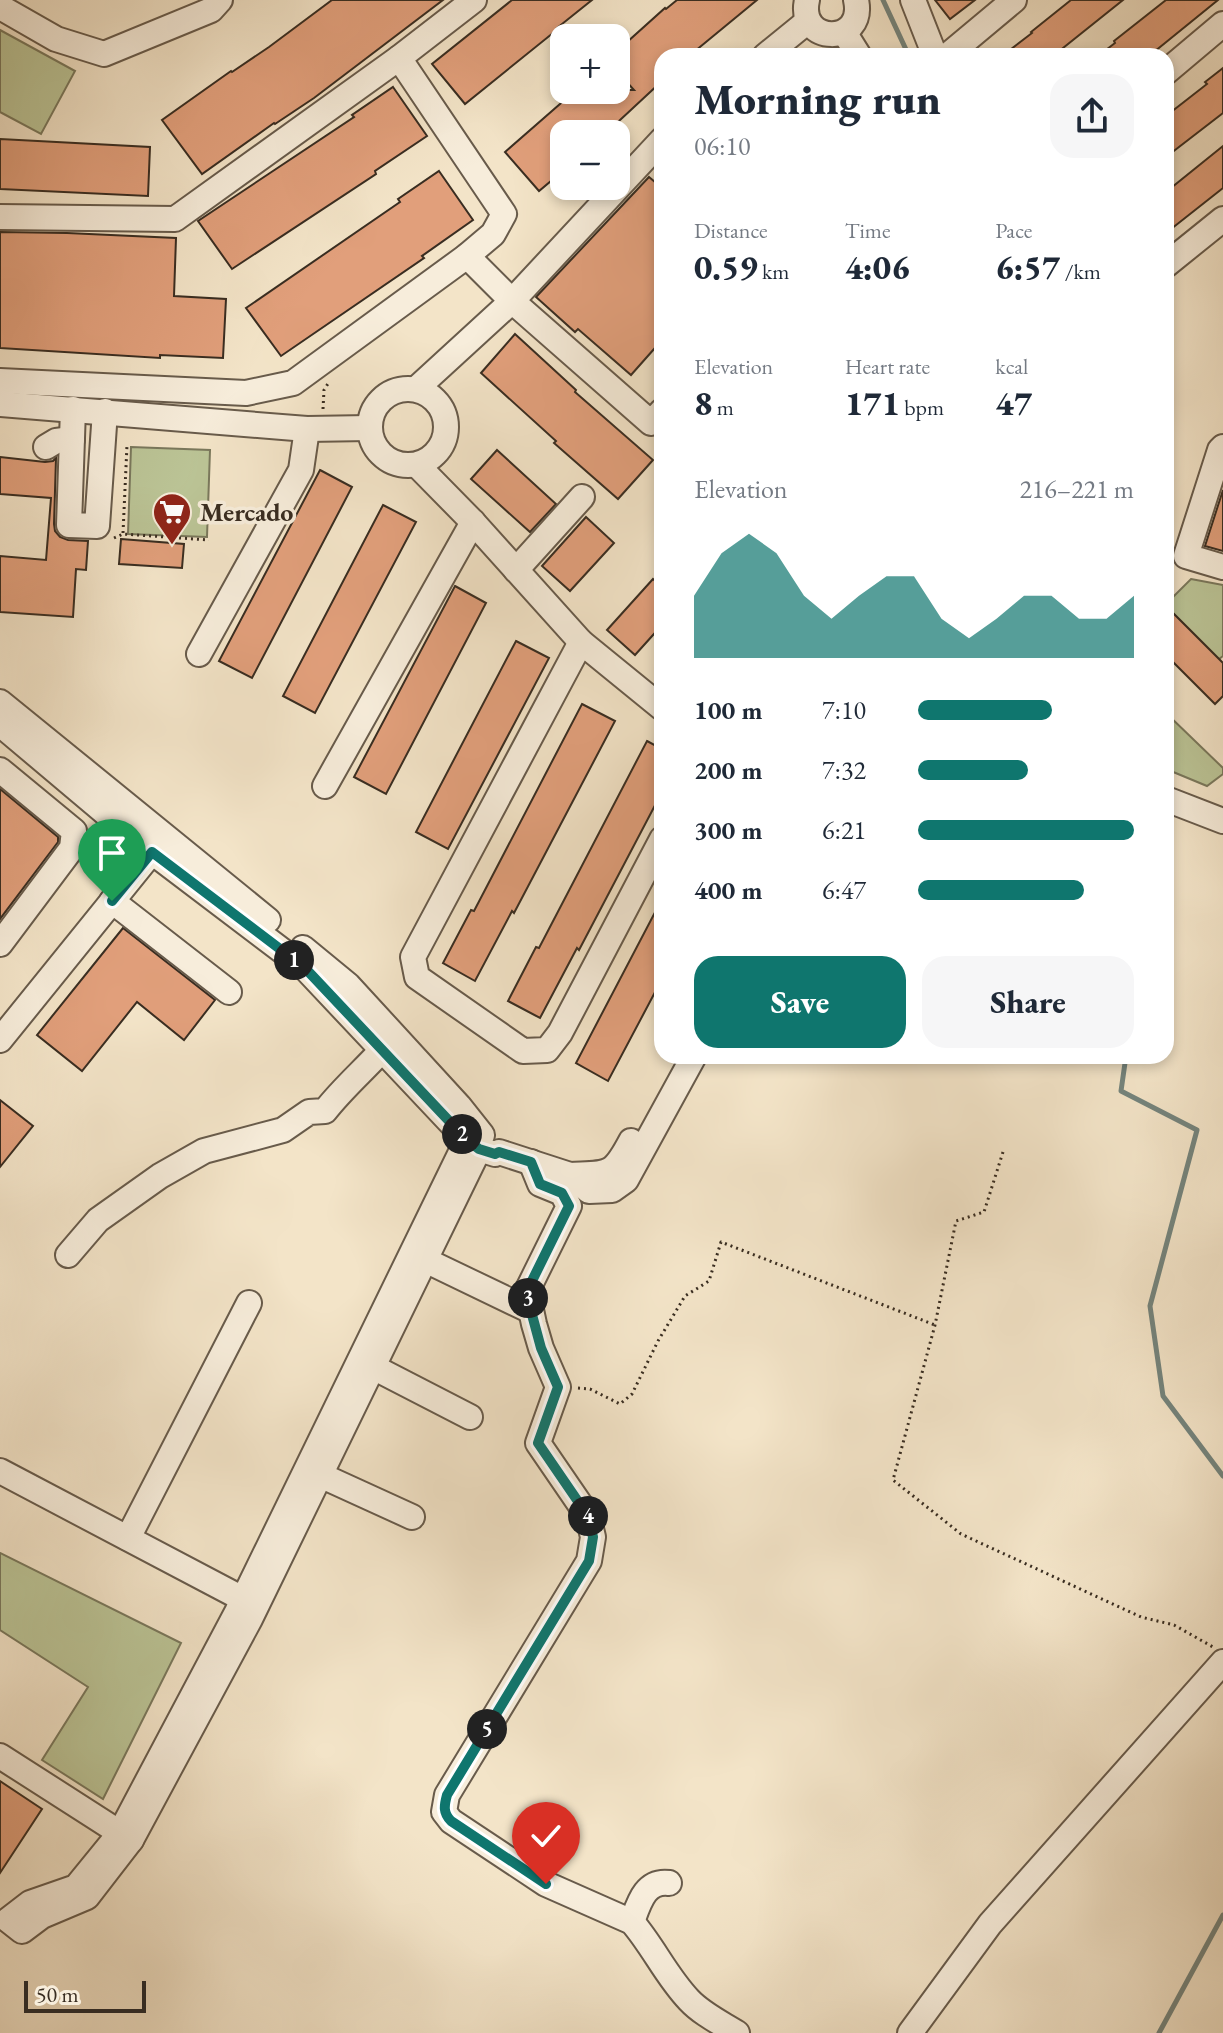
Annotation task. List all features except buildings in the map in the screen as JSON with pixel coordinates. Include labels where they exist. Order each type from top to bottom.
[{"type":"street","points":[[0,7],[56,39],[104,54],[211,10],[220,0]]},
{"type":"street","points":[[0,217],[175,219],[399,58],[474,0]]},
{"type":"street","points":[[772,48],[807,11],[813,28],[828,35],[844,32],[855,20],[856,0]]},
{"type":"street","points":[[913,0],[932,48]]},
{"type":"street","points":[[957,48],[1014,0]]},
{"type":"street","points":[[1174,65],[1223,24]]},
{"type":"street","points":[[844,32],[854,48]]},
{"type":"street","points":[[0,381],[246,393],[293,383],[467,256],[493,234],[504,214],[399,58]]},
{"type":"street","points":[[416,389],[512,301],[654,149]]},
{"type":"street","points":[[1174,259],[1223,219]]},
{"type":"street","points":[[467,256],[512,301],[654,419]]},
{"type":"street","points":[[416,389],[432,397],[443,410],[447,427],[444,444],[433,458],[417,465],[400,466],[384,458],[373,445],[369,428],[373,411],[383,397],[399,390],[416,389]]},
{"type":"street","points":[[0,404],[316,429],[369,428]]},
{"type":"street","points":[[73,409],[69,525],[107,533],[115,445],[105,411]]},
{"type":"street","points":[[199,654],[301,470],[316,429]]},
{"type":"street","points":[[46,447],[56,441],[115,445]]},
{"type":"street","points":[[1223,447],[1186,556],[1223,567]]},
{"type":"street","points":[[417,465],[581,642],[654,701]]},
{"type":"street","points":[[516,570],[582,497]]},
{"type":"street","points":[[325,786],[473,522]]},
{"type":"street","points":[[581,642],[413,957],[417,977],[523,1051],[547,1050],[560,1033],[654,854]]},
{"type":"street","points":[[0,702],[8,729],[152,852],[305,968],[382,1050],[482,1147],[570,1175],[605,1174],[620,1163],[674,1064]]},
{"type":"street","points":[[8,729],[348,985],[459,1106],[484,1138],[250,1619],[126,1837],[76,1887],[30,1903],[15,1926]]},
{"type":"street","points":[[0,770],[74,831],[72,848],[0,944]]},
{"type":"street","points":[[1174,785],[1223,804]]},
{"type":"street","points":[[1174,802],[1223,821]]},
{"type":"street","points":[[0,1040],[152,852]]},
{"type":"street","points":[[112,901],[229,992]]},
{"type":"street","points":[[68,1255],[98,1220],[160,1176],[204,1151],[283,1130],[309,1112],[325,1111],[382,1050]]},
{"type":"street","points":[[570,1175],[589,1191],[612,1190],[626,1180],[690,1064]]},
{"type":"street","points":[[126,1837],[243,1599],[482,1147]]},
{"type":"street","points":[[531,1162],[540,1184],[562,1193],[569,1206],[527,1291],[541,1348],[558,1387],[538,1443],[588,1516],[593,1537],[589,1561],[447,1795],[444,1812],[451,1821],[546,1884],[632,1922],[692,2003],[737,2033]]},
{"type":"street","points":[[425,1260],[531,1311]]},
{"type":"street","points":[[128,1538],[249,1303]]},
{"type":"street","points":[[373,1367],[470,1417]]},
{"type":"street","points":[[0,1471],[243,1599]]},
{"type":"street","points":[[320,1475],[412,1517]]},
{"type":"street","points":[[910,2033],[990,1924],[1223,1662]]},
{"type":"street","points":[[0,1756],[126,1837]]},
{"type":"street","points":[[632,1922],[650,1886],[669,1883]]},
{"type":"path","points":[[316,429],[324,390],[333,376]]},
{"type":"path","points":[[115,445],[107,533],[209,540]]},
{"type":"path","points":[[1003,1152],[984,1212],[956,1221],[935,1325],[893,1480],[961,1534],[1141,1617],[1174,1625],[1223,1653]]},
{"type":"path","points":[[558,1387],[590,1389],[620,1404],[632,1394],[685,1296],[709,1281],[721,1242],[935,1325]]},
{"type":"green space","points":[[0,30],[75,71],[41,134],[0,112]]},
{"type":"green space","points":[[131,447],[210,450],[207,537],[128,534]]},
{"type":"green space","points":[[1191,579],[1223,585],[1223,656],[1219,659],[1174,614],[1174,596]]},
{"type":"green space","points":[[1174,721],[1223,768],[1223,774],[1207,786],[1174,772]]},
{"type":"green space","points":[[0,1553],[181,1643],[103,1799],[42,1760],[88,1687],[0,1630]]},
{"type":"waterway","points":[[883,0],[905,48]]},
{"type":"waterway","points":[[1125,1064],[1121,1091],[1197,1130],[1150,1306],[1163,1396],[1223,1476]]},
{"type":"waterway","points":[[1159,2033],[1223,1915]]},
{"type":"place","name":"Mercado","points":[[172,546]]},
{"type":"route","points":[[112,901],[152,852],[305,968],[467,1140],[479,1149],[531,1162],[540,1184],[562,1193],[569,1206],[527,1291],[541,1348],[558,1387],[538,1443],[588,1516],[593,1537],[589,1561],[444,1803],[444,1812],[451,1821],[546,1884]]}]
